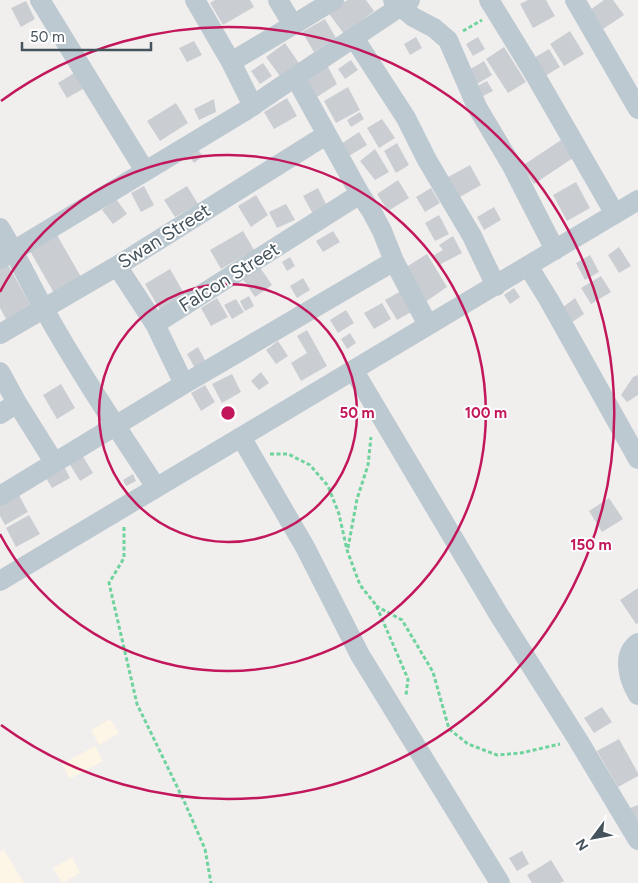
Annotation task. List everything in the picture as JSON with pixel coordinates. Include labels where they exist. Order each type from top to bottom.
[{"type":"street","points":[[40,0],[145,171]]},
{"type":"street","points":[[195,0],[254,106]]},
{"type":"street","points":[[278,0],[293,25]]},
{"type":"street","points":[[231,62],[334,0]]},
{"type":"street","points":[[575,0],[638,109]]},
{"type":"street","points":[[7,255],[254,106],[354,38],[401,2],[413,17],[434,28],[448,40],[476,107],[512,166],[555,250]]},
{"type":"street","points":[[492,6],[535,75],[615,214]]},
{"type":"street","points":[[354,38],[406,118],[427,160],[472,236],[496,286]]},
{"type":"street","points":[[295,77],[326,135],[379,225],[394,261],[428,325]]},
{"type":"street","name":"Swan Street","points":[[0,334],[117,266],[326,135]]},
{"type":"street","name":"Falcon Street","points":[[155,324],[360,194]]},
{"type":"street","points":[[0,580],[638,200]]},
{"type":"street","points":[[0,228],[7,255],[44,309],[156,487]]},
{"type":"street","points":[[0,496],[184,384],[394,261]]},
{"type":"street","points":[[117,266],[155,324],[184,384]]},
{"type":"street","points":[[528,266],[638,459]]},
{"type":"street","points":[[354,370],[499,616],[578,740],[638,840]]},
{"type":"street","points":[[0,372],[54,462]]},
{"type":"street","points":[[0,414],[17,403]]},
{"type":"street","points":[[241,437],[305,546],[360,655],[500,883]]},
{"type":"street","points":[[638,643],[633,646],[628,660],[628,670],[638,695]]},
{"type":"path","points":[[448,40],[492,6]]},
{"type":"path","points":[[347,550],[357,499],[368,465],[375,404]]},
{"type":"path","points":[[256,461],[271,454],[288,454],[310,465],[328,486],[339,514],[347,550],[360,585],[376,605],[408,679],[402,723]]},
{"type":"path","points":[[125,506],[124,558],[109,583],[114,609],[137,704],[184,800],[205,849],[211,883]]},
{"type":"path","points":[[376,605],[402,620],[433,672],[449,729],[468,744],[497,755],[521,753],[578,740]]},
{"type":"shaded area","points":[[110,719],[119,733],[99,745],[91,730]]},
{"type":"shaded area","points":[[95,746],[103,761],[70,779],[62,764]]},
{"type":"shaded area","points":[[4,850],[24,883],[0,883],[0,852]]},
{"type":"shaded area","points":[[72,857],[80,873],[62,883],[53,868]]},
{"type":"building","points":[[215,0],[250,0],[254,7],[223,25],[210,3]]},
{"type":"building","points":[[348,0],[366,0],[374,11],[344,34],[327,11]]},
{"type":"building","points":[[528,0],[546,0],[555,16],[533,28],[520,4]]},
{"type":"building","points":[[604,0],[613,0],[624,15],[603,29],[590,10]]},
{"type":"building","points":[[26,1],[35,19],[21,27],[11,8]]},
{"type":"building","points":[[325,19],[336,38],[314,52],[302,32]]},
{"type":"building","points":[[570,31],[584,54],[564,66],[550,44]]},
{"type":"building","points":[[416,37],[422,48],[410,55],[404,44]]},
{"type":"building","points":[[478,37],[485,49],[473,56],[466,44]]},
{"type":"building","points":[[194,41],[202,55],[187,62],[179,48]]},
{"type":"building","points":[[285,43],[301,66],[282,79],[266,57]]},
{"type":"building","points":[[504,47],[526,82],[508,93],[486,59]]},
{"type":"building","points":[[549,49],[560,67],[545,76],[534,58]]},
{"type":"building","points":[[351,60],[358,70],[345,79],[338,69]]},
{"type":"building","points":[[484,61],[492,75],[477,84],[469,70]]},
{"type":"building","points":[[263,63],[272,76],[260,84],[251,71]]},
{"type":"building","points":[[326,63],[337,84],[317,97],[304,76]]},
{"type":"building","points":[[74,73],[83,89],[67,98],[58,83]]},
{"type":"building","points":[[487,81],[493,91],[483,96],[477,86]]},
{"type":"building","points":[[348,87],[360,110],[336,123],[324,101]]},
{"type":"building","points":[[287,98],[297,116],[274,129],[264,112]]},
{"type":"building","points":[[214,99],[216,112],[199,120],[194,109]]},
{"type":"building","points":[[176,103],[188,123],[160,141],[147,121]]},
{"type":"building","points":[[360,112],[364,119],[351,127],[347,120]]},
{"type":"building","points":[[382,119],[395,138],[379,148],[367,128]]},
{"type":"building","points":[[359,132],[367,145],[349,156],[341,144]]},
{"type":"building","points":[[561,140],[573,158],[534,184],[522,166]]},
{"type":"building","points":[[397,143],[409,165],[396,173],[384,151]]},
{"type":"building","points":[[196,147],[203,156],[194,163],[187,153]]},
{"type":"building","points":[[375,149],[389,172],[375,180],[360,161]]},
{"type":"building","points":[[470,165],[481,185],[460,197],[448,177]]},
{"type":"building","points":[[398,180],[409,198],[388,211],[377,194]]},
{"type":"building","points":[[576,182],[590,208],[567,221],[553,195]]},
{"type":"building","points":[[144,186],[154,205],[141,212],[131,193]]},
{"type":"building","points":[[187,186],[198,204],[175,217],[164,200]]},
{"type":"building","points":[[318,188],[327,206],[313,214],[303,196]]},
{"type":"building","points":[[431,188],[440,203],[425,212],[416,197]]},
{"type":"building","points":[[256,195],[268,215],[251,227],[238,206]]},
{"type":"building","points":[[116,199],[127,214],[113,224],[102,210]]},
{"type":"building","points":[[286,204],[295,220],[277,228],[269,212]]},
{"type":"building","points":[[494,207],[501,220],[484,230],[477,217]]},
{"type":"building","points":[[439,215],[449,234],[435,241],[425,223]]},
{"type":"building","points":[[243,231],[254,250],[221,269],[210,250]]},
{"type":"building","points":[[333,231],[340,242],[323,252],[316,241]]},
{"type":"building","points":[[57,235],[81,277],[54,293],[30,251]]},
{"type":"building","points":[[453,236],[462,253],[439,265],[434,255],[443,250],[439,245]]},
{"type":"building","points":[[619,247],[631,266],[619,273],[608,255]]},
{"type":"building","points":[[427,254],[447,287],[424,303],[403,269]]},
{"type":"building","points":[[590,255],[599,272],[585,280],[576,263]]},
{"type":"building","points":[[290,257],[295,266],[287,271],[282,262]]},
{"type":"building","points":[[8,265],[31,306],[6,319],[0,308],[0,269]]},
{"type":"building","points":[[259,266],[272,285],[255,297],[242,278]]},
{"type":"building","points":[[170,269],[185,295],[160,310],[145,284]]},
{"type":"building","points":[[601,276],[611,292],[591,304],[581,288]]},
{"type":"building","points":[[303,278],[310,290],[297,298],[290,286]]},
{"type":"building","points":[[514,288],[520,297],[510,304],[504,295]]},
{"type":"building","points":[[401,291],[413,311],[397,320],[385,300]]},
{"type":"building","points":[[249,296],[254,306],[245,311],[240,301]]},
{"type":"building","points":[[217,298],[228,317],[211,326],[201,308]]},
{"type":"building","points":[[575,298],[584,314],[568,325],[558,311]]},
{"type":"building","points":[[236,299],[244,312],[232,319],[224,305]]},
{"type":"building","points":[[382,303],[391,319],[374,329],[364,313]]},
{"type":"building","points":[[346,310],[354,323],[338,333],[330,320]]},
{"type":"building","points":[[307,330],[327,366],[301,381],[291,363],[307,353],[297,336]]},
{"type":"building","points":[[350,333],[356,343],[347,349],[341,339]]},
{"type":"building","points":[[278,341],[288,356],[276,364],[266,350]]},
{"type":"building","points":[[198,347],[207,364],[196,370],[187,354]]},
{"type":"building","points":[[261,372],[269,383],[259,390],[251,381]]},
{"type":"building","points":[[232,374],[241,392],[222,403],[212,384]]},
{"type":"building","points":[[638,375],[638,395],[627,402],[621,395],[633,377]]},
{"type":"building","points":[[61,384],[75,408],[57,419],[43,395]]},
{"type":"building","points":[[205,385],[215,402],[201,411],[191,393]]},
{"type":"building","points":[[82,455],[93,473],[80,481],[69,463]]},
{"type":"building","points":[[65,468],[70,478],[52,488],[46,478]]},
{"type":"building","points":[[133,474],[136,481],[126,486],[123,480]]},
{"type":"building","points":[[19,495],[28,512],[5,525],[0,516],[0,506]]},
{"type":"building","points":[[609,498],[623,519],[602,532],[589,511]]},
{"type":"building","points":[[29,515],[40,534],[16,547],[6,528]]},
{"type":"building","points":[[638,588],[638,623],[636,624],[620,600]]},
{"type":"building","points":[[602,707],[612,722],[594,733],[584,718]]},
{"type":"building","points":[[619,739],[638,776],[618,787],[597,751]]},
{"type":"building","points":[[638,805],[638,821],[630,808]]},
{"type":"building","points":[[522,851],[529,864],[517,871],[509,858]]},
{"type":"building","points":[[551,860],[564,881],[560,883],[532,883],[527,875]]}]
